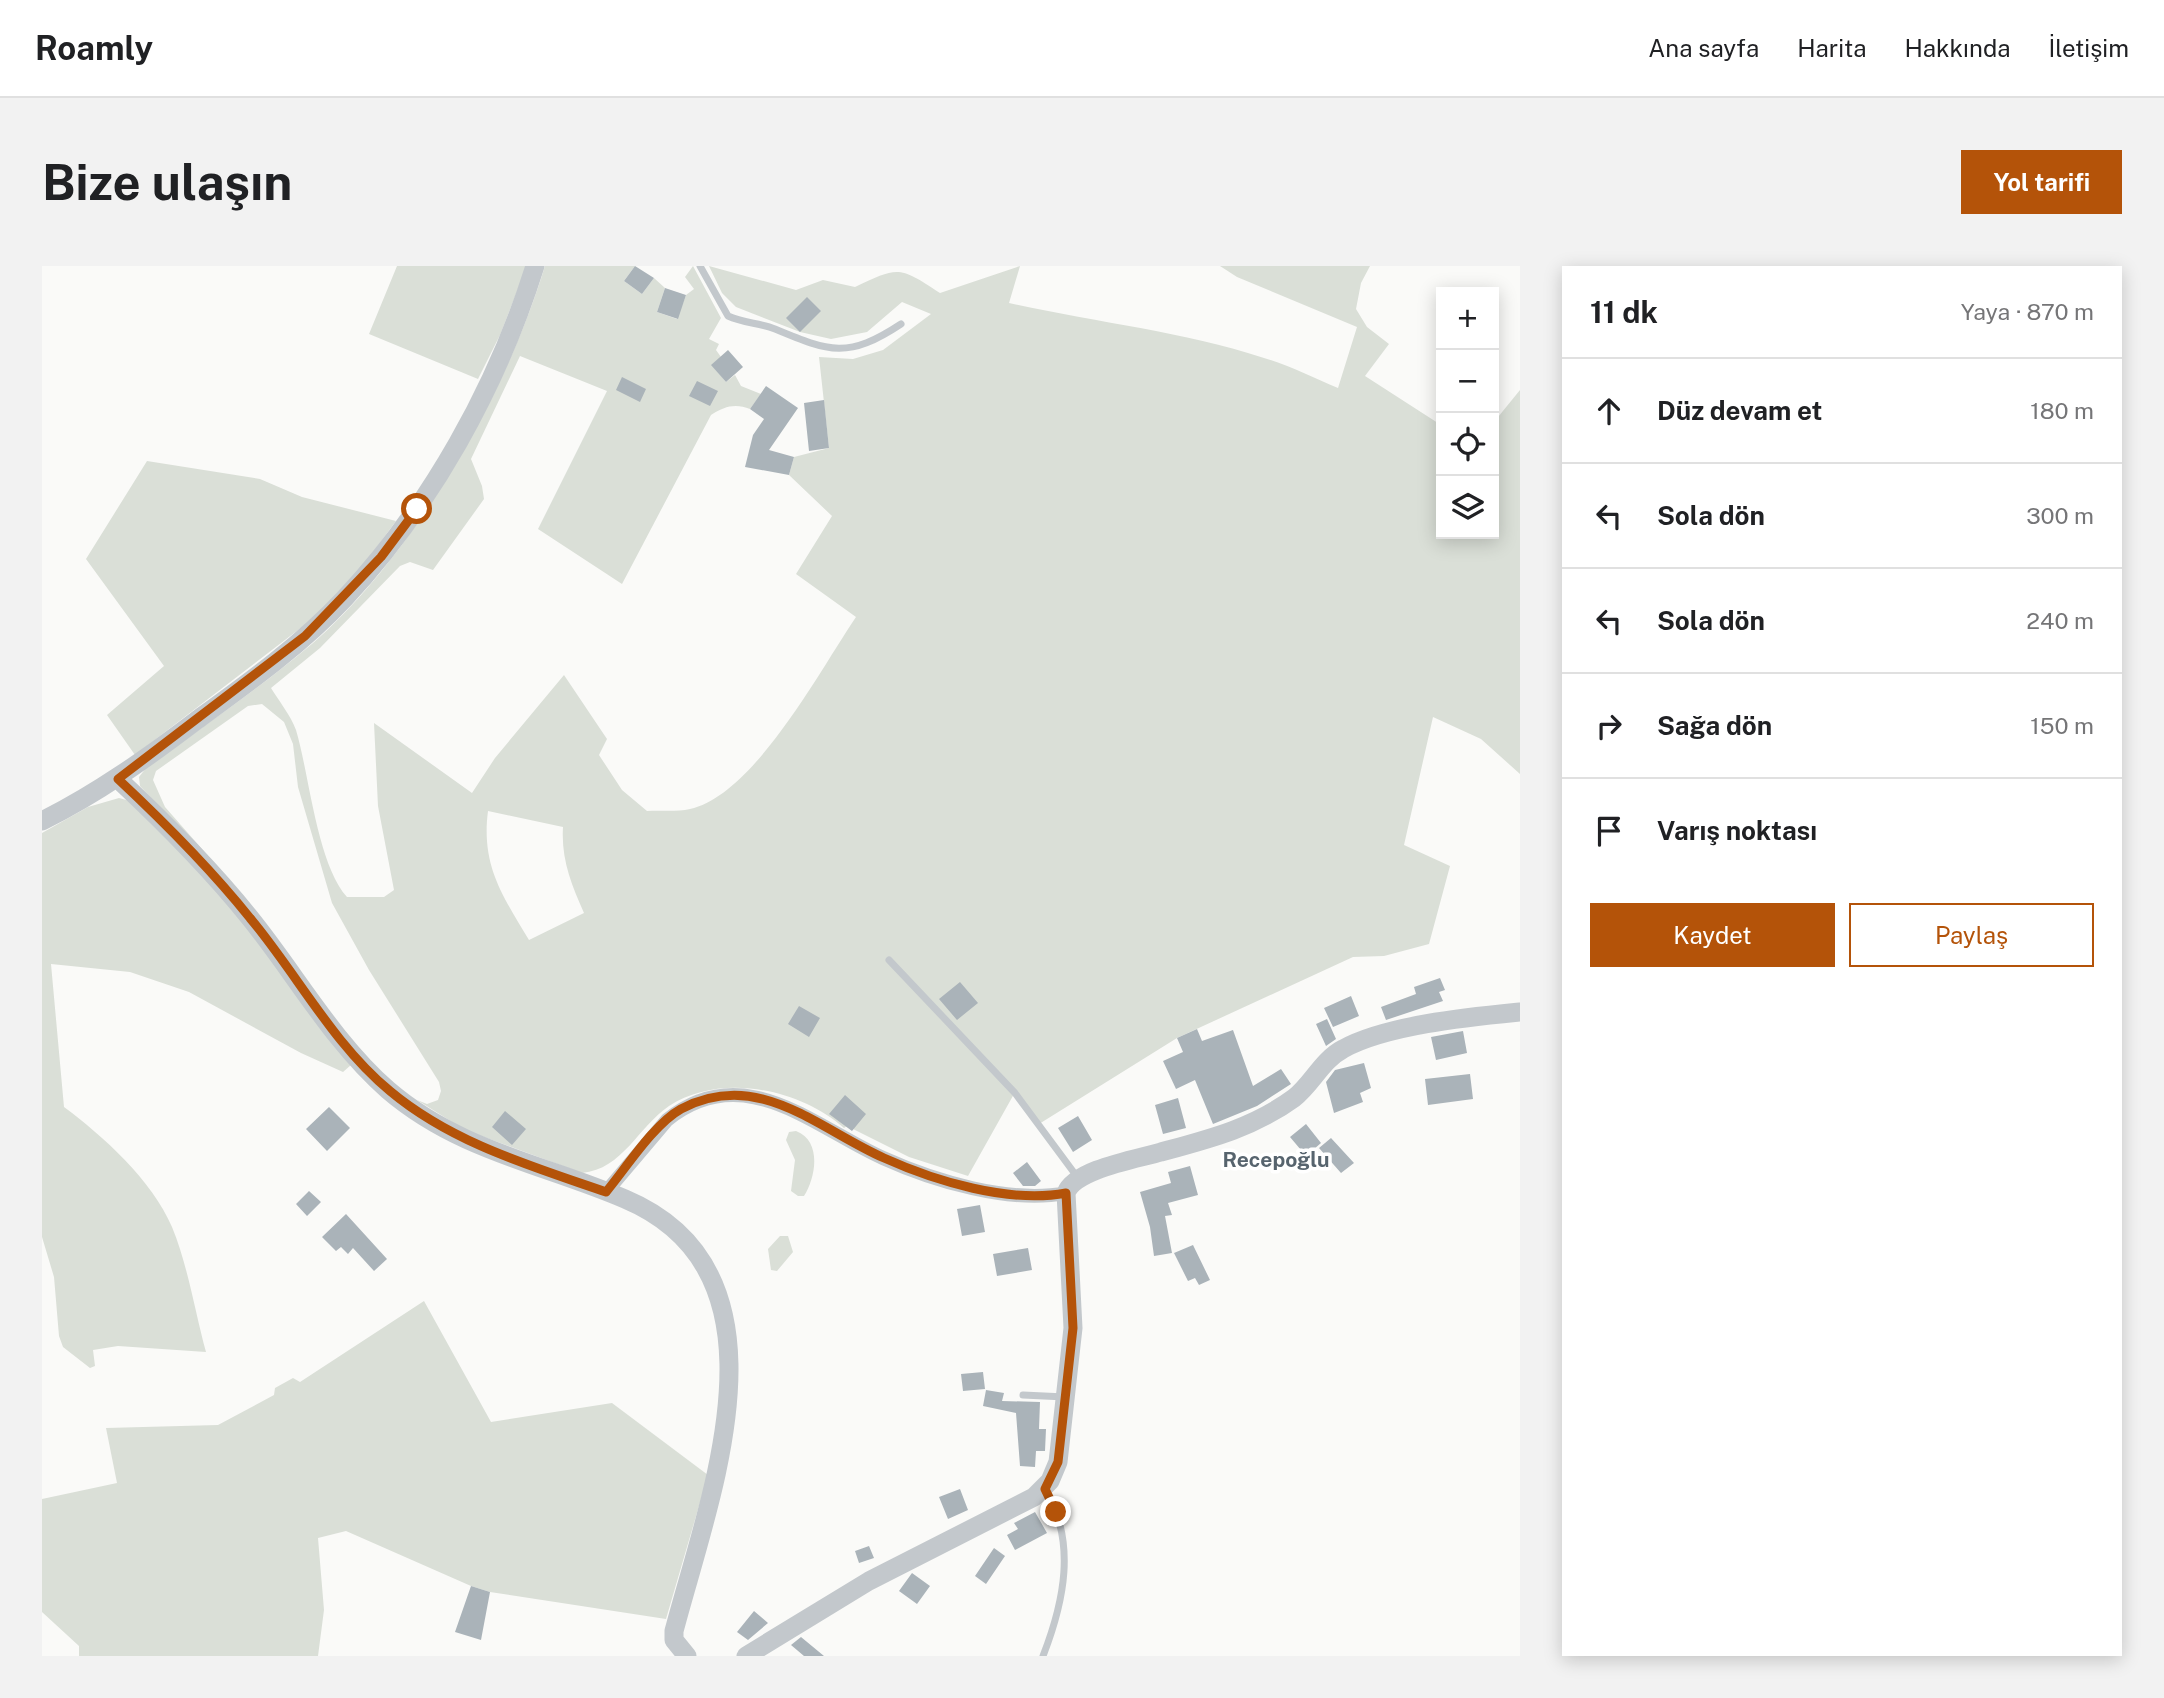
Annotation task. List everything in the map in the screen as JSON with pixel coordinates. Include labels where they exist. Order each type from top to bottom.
[{"type":"street","points":[[42,821],[118,779],[305,636],[381,557],[417,509],[453,451],[522,310],[535,266]]},
{"type":"street","points":[[118,779],[190,849],[237,903],[351,1052],[390,1091],[410,1107],[494,1153],[606,1192],[656,1215],[692,1246],[713,1282],[725,1324],[729,1399],[725,1436],[674,1631],[674,1640],[687,1656]]},
{"type":"street","points":[[606,1192],[658,1130],[679,1110],[707,1100],[738,1096],[789,1107],[884,1158],[973,1187],[1032,1197],[1248,1126],[1295,1097],[1335,1055],[1354,1044],[1450,1020],[1520,1012]]},
{"type":"street","points":[[746,1656],[869,1581],[1045,1489],[1058,1462],[1073,1328],[1072,1185]]},
{"type":"lane","points":[[700,266],[727,316],[772,328],[817,347],[855,346],[875,339],[901,324]]},
{"type":"lane","points":[[890,960],[1015,1093],[1072,1185]]},
{"type":"lane","points":[[1023,1395],[1066,1397]]},
{"type":"lane","points":[[1043,1656],[1065,1578],[1059,1527],[1045,1489]]},
{"type":"shaded area","points":[[397,266],[527,266],[500,335],[478,379],[369,334]]},
{"type":"shaded area","points":[[545,266],[635,266],[624,281],[642,294],[654,278],[665,288],[657,312],[677,319],[686,295],[694,289],[685,277],[693,266],[721,318],[709,339],[719,344],[716,350],[721,357],[712,365],[726,382],[735,375],[741,386],[761,394],[750,409],[730,406],[711,415],[622,584],[538,529],[607,391],[520,356],[471,459],[482,486],[484,499],[433,570],[410,562],[400,566],[320,648],[271,688],[296,730],[321,841],[328,863],[347,897],[384,897],[394,890],[378,806],[374,723],[472,793],[495,758],[564,675],[607,739],[599,755],[622,790],[647,811],[690,809],[714,799],[738,781],[761,756],[784,728],[856,617],[796,574],[832,516],[789,475],[794,457],[829,448],[819,357],[853,359],[883,350],[931,314],[902,302],[867,332],[831,339],[800,332],[736,307],[722,293],[709,266],[796,290],[823,280],[855,287],[881,275],[899,272],[916,278],[940,293],[1020,266],[1009,303],[1233,349],[1283,364],[1338,388],[1357,327],[1237,277],[1220,266],[1370,266],[1361,283],[1356,309],[1367,327],[1389,344],[1365,376],[1436,422],[1436,539],[1499,539],[1499,416],[1520,390],[1520,774],[1481,739],[1433,717],[1404,845],[1450,866],[1429,944],[1384,956],[1353,957],[1177,1038],[1039,1124],[1014,1094],[968,1176],[909,1157],[847,1126],[844,1128],[805,1103],[760,1090],[712,1090],[690,1096],[669,1106],[658,1115],[609,1164],[582,1173],[465,1130],[417,1100],[427,1104],[438,1100],[441,1091],[439,1082],[369,970],[332,903],[298,787],[293,744],[284,722],[262,704],[248,706],[156,771],[153,780],[165,807],[253,907],[140,786],[139,777],[146,768],[293,660],[350,607],[421,519],[452,470],[506,367]],"holes":[[[488,811],[563,827],[568,871],[584,913],[529,940],[502,894],[491,864]]]},
{"type":"shaded area","points":[[147,461],[260,479],[302,497],[396,521],[365,563],[315,617],[135,755],[107,715],[164,666],[86,559]]},
{"type":"shaded area","points":[[119,798],[130,801],[190,861],[247,926],[351,1065],[343,1072],[301,1053],[189,992],[130,972],[51,964],[64,1107],[95,1131],[125,1160],[152,1192],[163,1210],[183,1257],[206,1352],[118,1346],[93,1350],[95,1366],[90,1368],[63,1347],[59,1336],[54,1277],[42,1237],[42,833],[88,807]]},
{"type":"shaded area","points":[[796,1131],[810,1143],[813,1151],[814,1170],[804,1196],[798,1196],[791,1191],[795,1160],[786,1140],[789,1132]]},
{"type":"shaded area","points":[[780,1236],[788,1236],[793,1252],[777,1271],[771,1270],[768,1249]]},
{"type":"shaded area","points":[[424,1301],[491,1422],[612,1403],[708,1475],[666,1619],[490,1592],[346,1531],[318,1538],[324,1610],[318,1656],[79,1656],[79,1646],[42,1612],[42,1499],[117,1483],[106,1428],[218,1425],[274,1395],[275,1388],[293,1378],[300,1382]]},
{"type":"building","points":[[635,266],[654,278],[642,294],[624,281]]},
{"type":"building","points":[[665,288],[686,295],[678,319],[657,312]]},
{"type":"building","points":[[807,297],[821,311],[800,332],[786,318]]},
{"type":"building","points":[[728,350],[743,367],[726,382],[711,365]]},
{"type":"building","points":[[622,377],[646,389],[640,402],[616,390]]},
{"type":"building","points":[[697,381],[718,391],[710,406],[689,396]]},
{"type":"building","points":[[766,386],[798,408],[769,450],[794,457],[789,475],[745,467],[753,435],[764,419],[750,409]]},
{"type":"building","points":[[824,400],[829,448],[809,451],[804,403]]},
{"type":"building","points":[[1440,978],[1445,990],[1439,992],[1443,1001],[1386,1020],[1381,1007],[1416,994],[1414,987]]},
{"type":"building","points":[[960,982],[978,1003],[957,1020],[939,999]]},
{"type":"building","points":[[1351,996],[1359,1016],[1333,1027],[1324,1008]]},
{"type":"building","points":[[799,1006],[820,1018],[809,1037],[788,1024]]},
{"type":"building","points":[[1327,1019],[1336,1039],[1326,1046],[1316,1024]]},
{"type":"building","points":[[1197,1029],[1202,1041],[1233,1030],[1253,1086],[1281,1069],[1291,1084],[1257,1106],[1213,1124],[1195,1080],[1176,1089],[1163,1061],[1183,1052],[1177,1038]]},
{"type":"building","points":[[1463,1031],[1467,1053],[1436,1060],[1431,1037]]},
{"type":"building","points":[[1364,1063],[1371,1088],[1360,1093],[1363,1102],[1334,1113],[1326,1082],[1335,1070]]},
{"type":"building","points":[[1470,1074],[1473,1099],[1428,1105],[1425,1079]]},
{"type":"building","points":[[845,1095],[866,1114],[852,1131],[829,1114]]},
{"type":"building","points":[[1178,1098],[1186,1128],[1163,1134],[1155,1105]]},
{"type":"building","points":[[329,1107],[350,1128],[327,1151],[306,1129]]},
{"type":"building","points":[[505,1111],[526,1129],[512,1145],[492,1127]]},
{"type":"building","points":[[1078,1116],[1092,1140],[1073,1152],[1058,1128]]},
{"type":"building","points":[[1306,1124],[1321,1143],[1306,1156],[1290,1137]]},
{"type":"building","points":[[1331,1138],[1354,1163],[1341,1173],[1319,1148]]},
{"type":"building","points":[[1027,1162],[1041,1181],[1035,1186],[1023,1186],[1013,1173]]},
{"type":"building","points":[[1190,1166],[1198,1195],[1168,1203],[1172,1215],[1165,1216],[1172,1253],[1154,1256],[1150,1227],[1140,1192],[1171,1183],[1168,1172]]},
{"type":"building","points":[[309,1191],[321,1202],[307,1216],[296,1204]]},
{"type":"building","points":[[980,1205],[985,1232],[962,1236],[957,1209]]},
{"type":"building","points":[[346,1214],[387,1259],[374,1271],[353,1248],[348,1254],[341,1247],[336,1251],[322,1237]]},
{"type":"building","points":[[1193,1245],[1210,1280],[1199,1285],[1195,1278],[1188,1281],[1174,1253]]},
{"type":"building","points":[[1028,1248],[1032,1270],[997,1276],[993,1254]]},
{"type":"building","points":[[983,1372],[985,1389],[963,1391],[961,1374]]},
{"type":"building","points":[[986,1390],[1004,1393],[1002,1401],[1040,1402],[1039,1429],[1046,1429],[1045,1451],[1036,1451],[1035,1467],[1020,1466],[1016,1413],[983,1406]]},
{"type":"building","points":[[960,1489],[968,1510],[948,1519],[939,1497]]},
{"type":"building","points":[[1035,1512],[1047,1533],[1015,1550],[1007,1535],[1018,1529],[1014,1523]]},
{"type":"building","points":[[869,1546],[874,1558],[859,1563],[855,1551]]},
{"type":"building","points":[[994,1548],[1005,1556],[986,1584],[975,1576]]},
{"type":"building","points":[[912,1573],[930,1586],[917,1604],[899,1591]]},
{"type":"building","points":[[471,1586],[490,1592],[481,1640],[455,1632]]},
{"type":"building","points":[[754,1611],[768,1623],[748,1640],[737,1632]]},
{"type":"building","points":[[801,1637],[824,1656],[804,1656],[791,1645]]},
{"type":"district","name":"Recepoğlu","points":[[1276,1159]]},
{"type":"route","points":[[417,509],[381,557],[343,600],[305,636],[236,692],[118,779],[190,849],[251,919],[351,1052],[371,1074],[410,1107],[494,1153],[606,1192],[649,1140],[679,1110],[707,1100],[738,1096],[789,1107],[811,1116],[884,1158],[973,1187],[1032,1197],[1066,1193],[1073,1328],[1058,1462],[1054,1476],[1045,1489],[1056,1512]]}]
